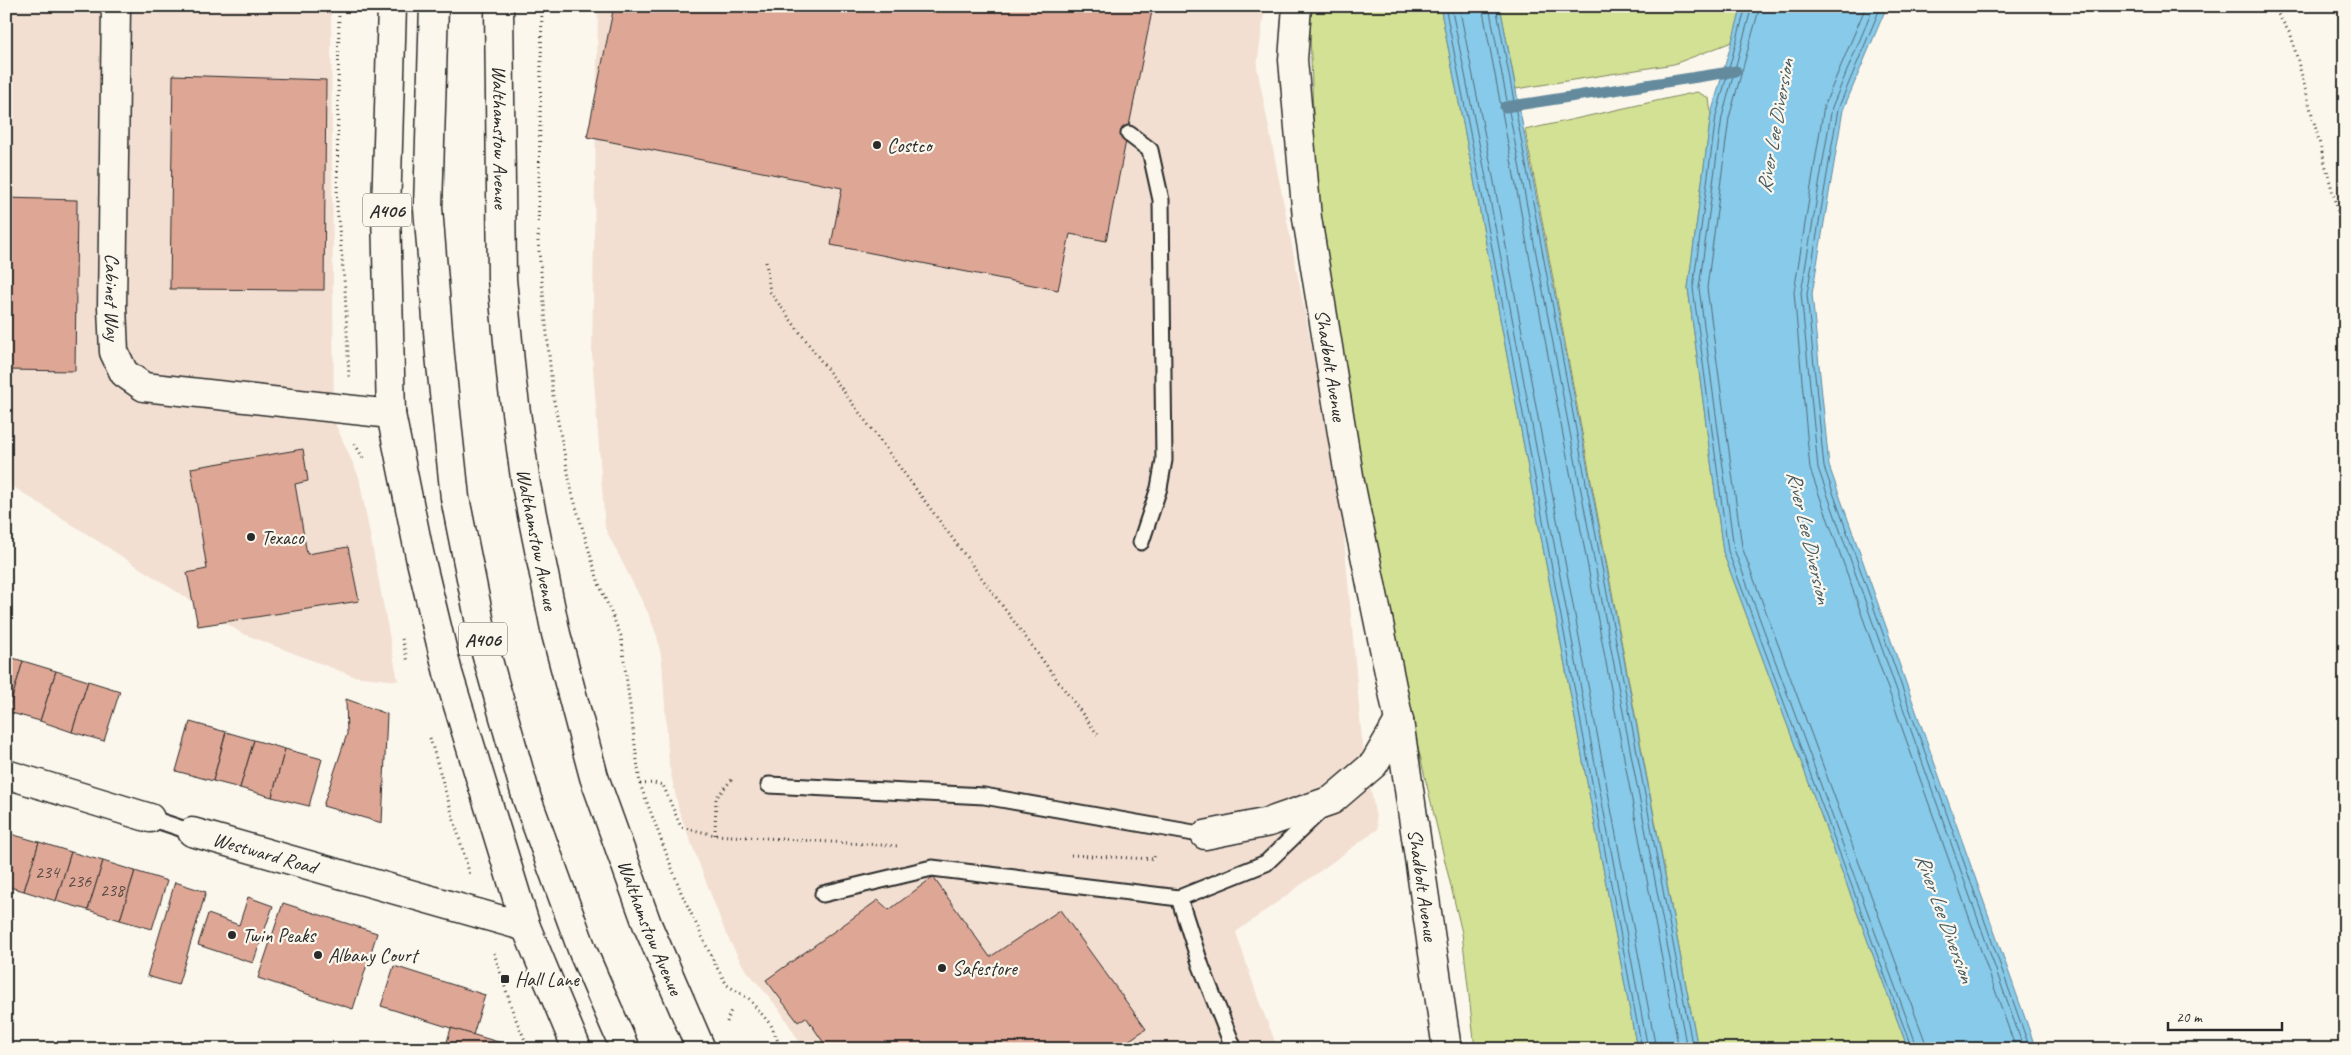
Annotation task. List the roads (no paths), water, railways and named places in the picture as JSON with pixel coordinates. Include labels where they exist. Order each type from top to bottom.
[{"type":"main road","name":"Cabinet Way","points":[[116,6],[112,307],[114,352],[124,373],[144,387],[391,414]]},
{"type":"main road","name":"A406","points":[[391,414],[386,212],[392,6]]},
{"type":"main road","name":"A406","points":[[434,6],[428,208],[440,355],[455,498],[486,653],[527,799],[583,952],[625,1049]]},
{"type":"main road","name":"Walthamstow Avenue","points":[[499,6],[502,280],[512,383],[526,485],[556,634],[594,777],[647,924],[701,1049]]},
{"type":"main road","name":"Shadbolt Avenue","points":[[1297,6],[1293,60],[1306,218],[1350,482],[1399,721],[1447,1049]]},
{"type":"main road","points":[[391,414],[420,558],[448,674],[526,927],[577,1049]]},
{"type":"main road","points":[[1205,835],[1269,822],[1332,800],[1374,764],[1399,721]]},
{"type":"main road","name":"Westward Road","points":[[6,774],[150,818]]},
{"type":"main road","name":"Westward Road","points":[[192,832],[526,927]]},
{"type":"lane","points":[[1128,134],[1150,150],[1162,200],[1164,460],[1159,488],[1141,542]]},
{"type":"lane","points":[[769,784],[984,796],[1205,835]]},
{"type":"lane","points":[[823,894],[932,868],[1179,898],[1266,863],[1332,800]]},
{"type":"lane","name":"Westward Road","points":[[150,818],[192,832]]},
{"type":"lane","points":[[1179,898],[1201,966],[1234,1049]]},
{"type":"water","points":[[1440,6],[1500,6],[1698,1049],[1637,1049]]},
{"type":"water","name":"River Lee Diversion","points":[[1742,6],[1887,6],[1843,110],[1812,294],[1829,466],[2036,1049],[1908,1049],[1723,552],[1688,288],[1711,114]]},
{"type":"waterway","points":[[1505,107],[1736,71]]},
{"type":"place","name":"Costco","points":[[877,145]]},
{"type":"place","name":"Texaco","points":[[251,537]]},
{"type":"place","name":"Twin Peaks","points":[[232,935]]},
{"type":"place","name":"Albany Court","points":[[318,955]]},
{"type":"place","name":"Safestore","points":[[942,968]]},
{"type":"place","name":"Hall Lane","points":[[505,979]]}]
